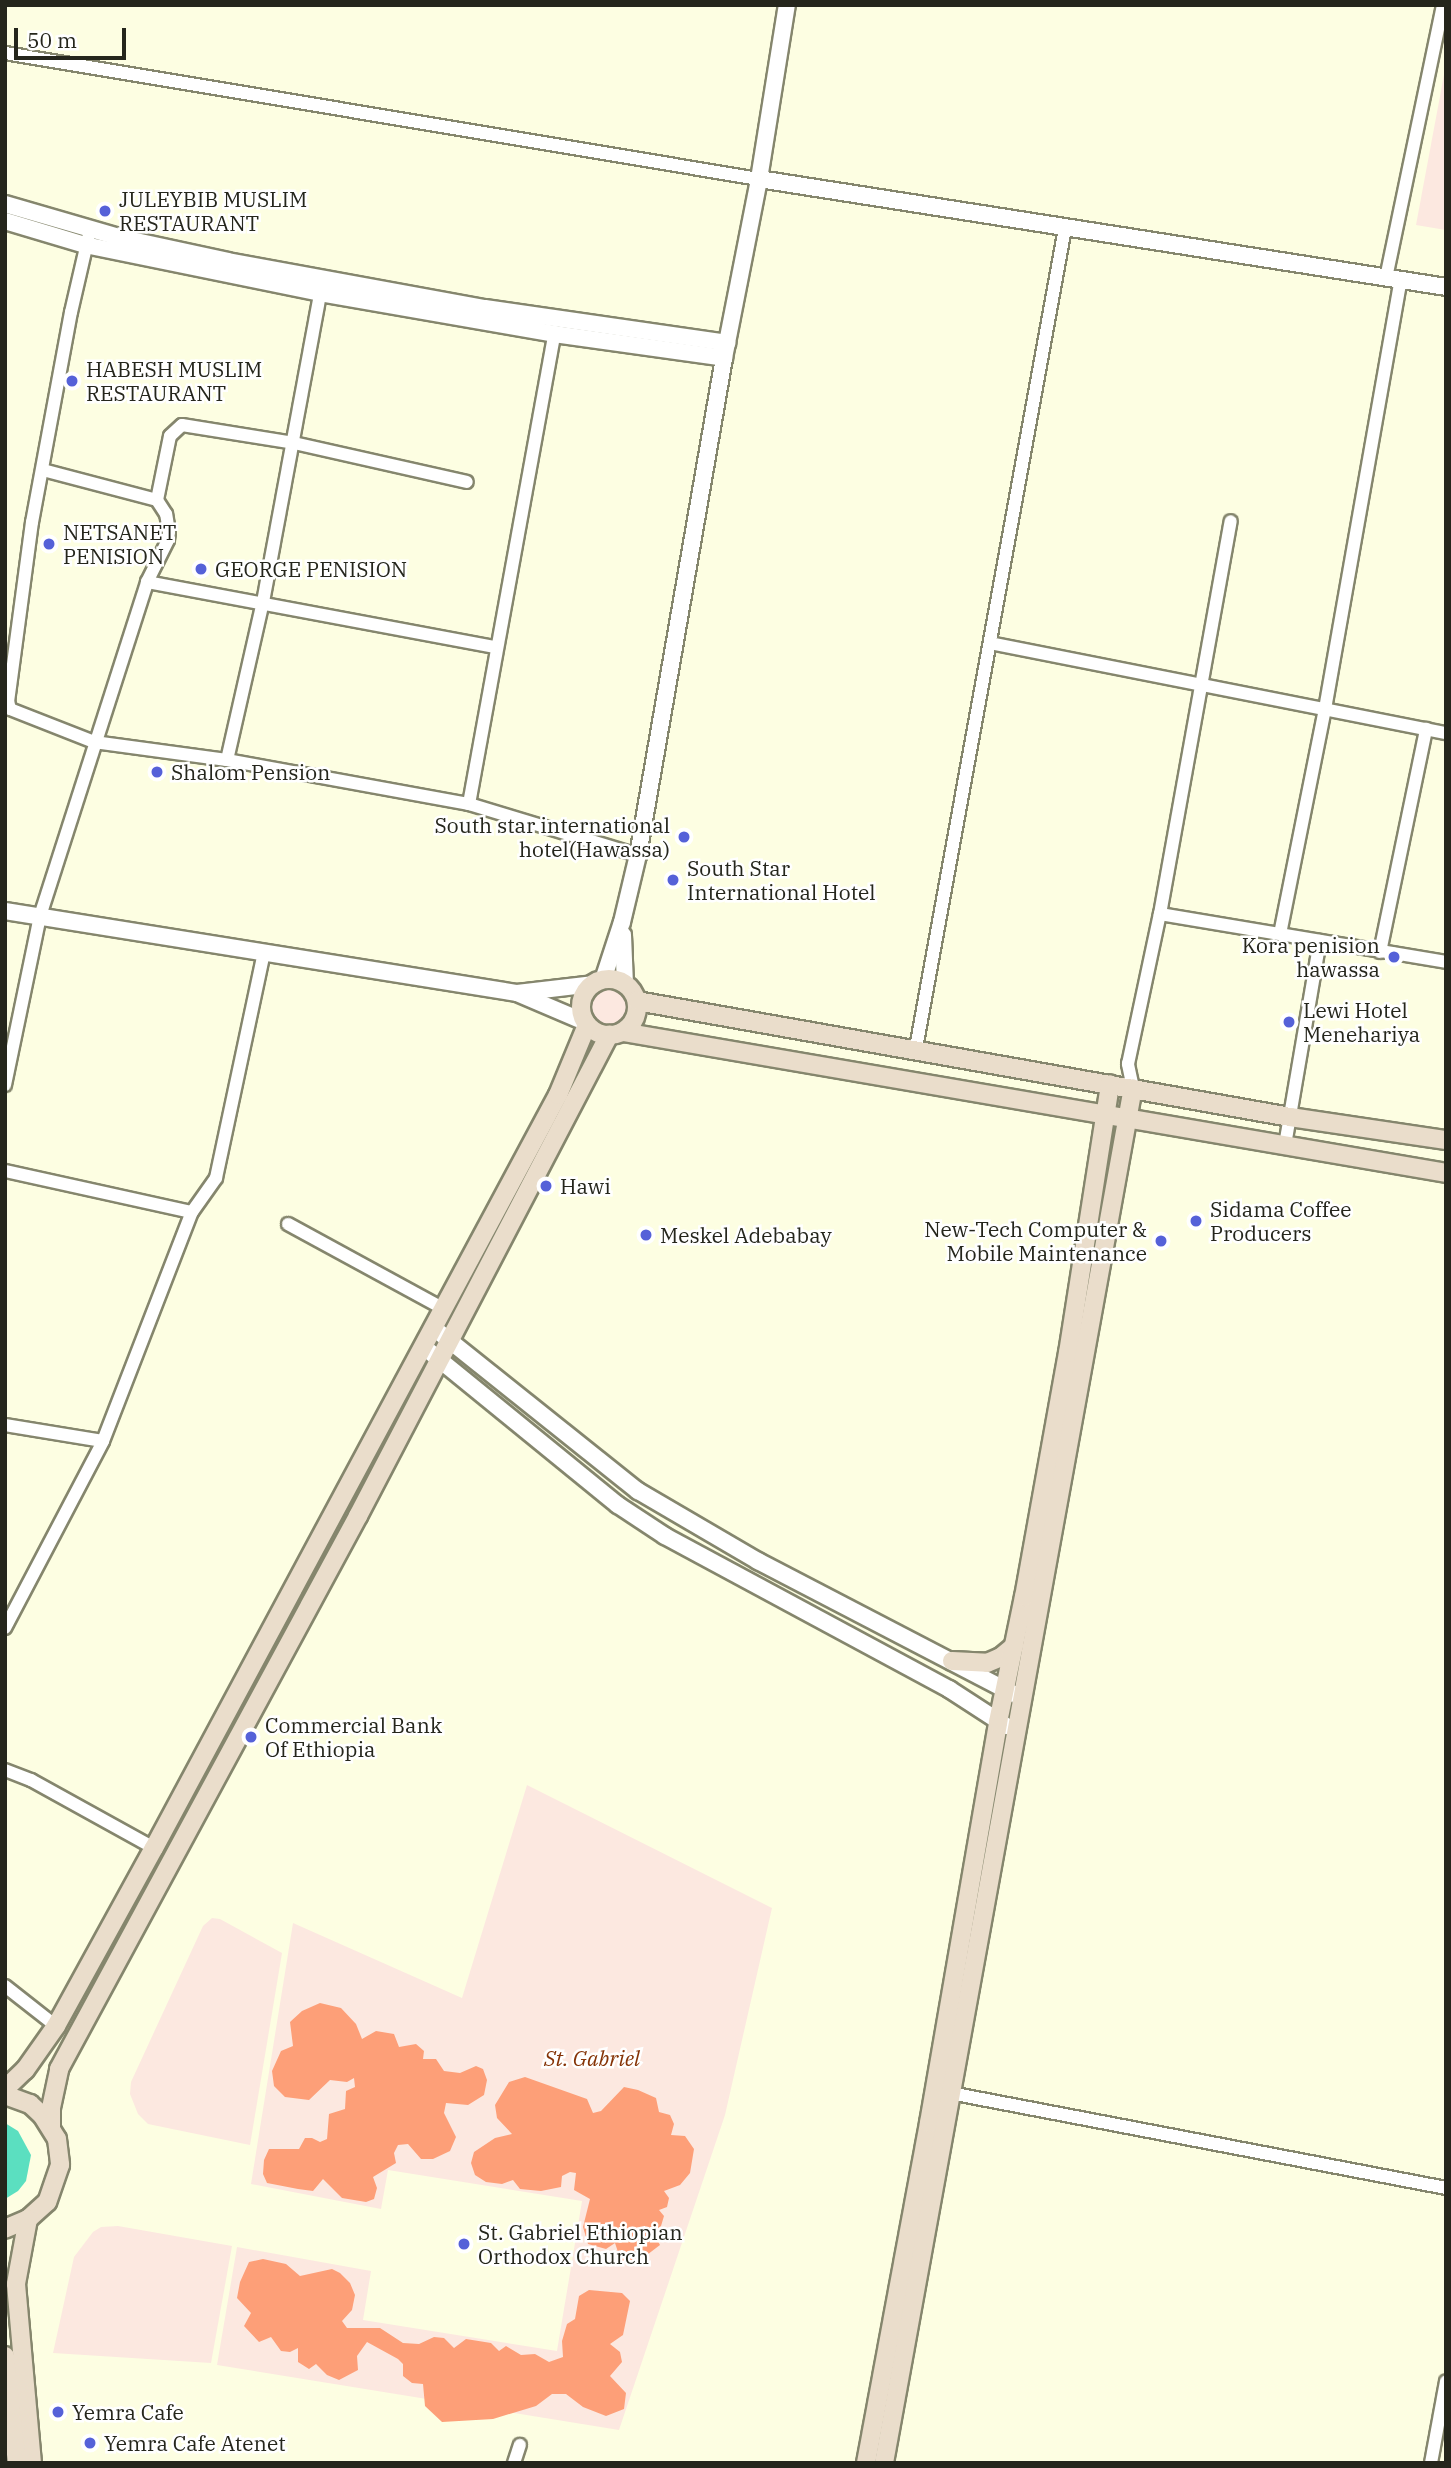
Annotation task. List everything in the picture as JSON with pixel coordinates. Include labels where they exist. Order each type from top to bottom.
[{"type":"main road","points":[[5,2089],[25,2070],[57,2025],[424,1347],[442,1334],[616,1033],[636,1015],[637,1001],[625,984],[599,982],[583,999],[581,1008],[586,1023],[597,1032],[616,1033],[1128,1117],[1446,1173]]},
{"type":"main road","points":[[637,1001],[916,1048],[1290,1117],[1446,1140]]},
{"type":"main road","points":[[5,2228],[28,2219],[47,2202],[58,2178],[60,2152],[51,2127],[51,2108],[59,2068],[439,1360],[444,1309],[558,1096],[586,1023]]},
{"type":"main road","points":[[866,2463],[929,2123],[998,1722],[1068,1353],[1110,1084]]},
{"type":"main road","points":[[884,2463],[1133,1088]]},
{"type":"main road","points":[[951,1661],[987,1663],[1001,1657],[1014,1646]]},
{"type":"main road","points":[[5,2095],[30,2105],[51,2127]]},
{"type":"main road","points":[[28,2219],[16,2284],[32,2463]]},
{"type":"main road","points":[[5,2356],[17,2463]]},
{"type":"street","points":[[517,993],[599,982],[622,922],[638,855],[726,350],[759,178],[787,5]]},
{"type":"street","points":[[1280,934],[1325,709],[1393,279],[1443,5]]},
{"type":"street","points":[[5,53],[1065,228],[1446,287]]},
{"type":"street","points":[[5,204],[88,237],[320,293],[554,334],[726,350]]},
{"type":"street","points":[[5,221],[726,350]]},
{"type":"street","points":[[916,1048],[1065,228]]},
{"type":"street","points":[[88,237],[22,588],[8,701],[13,712],[94,742],[227,760],[469,804],[638,855]]},
{"type":"street","points":[[227,760],[263,603],[320,293]]},
{"type":"street","points":[[469,804],[554,334]]},
{"type":"street","points":[[5,1084],[40,916],[147,582],[168,540],[169,522],[157,500],[170,436],[179,427],[294,443],[467,482]]},
{"type":"street","points":[[43,470],[157,500]]},
{"type":"street","points":[[1133,1088],[1128,1064],[1160,914],[1231,521]]},
{"type":"street","points":[[147,582],[496,647]]},
{"type":"street","points":[[990,643],[1446,733]]},
{"type":"street","points":[[1380,952],[1426,729]]},
{"type":"street","points":[[5,911],[517,993],[586,1023]]},
{"type":"street","points":[[1160,914],[1446,962]]},
{"type":"street","points":[[622,922],[625,984]]},
{"type":"street","points":[[1285,1145],[1320,941]]},
{"type":"street","points":[[5,1628],[103,1441],[192,1212],[216,1178],[222,1160],[264,953]]},
{"type":"street","points":[[1110,1084],[1128,1064]]},
{"type":"street","points":[[5,1171],[192,1212]]},
{"type":"street","points":[[288,1224],[444,1309]]},
{"type":"street","points":[[442,1334],[638,1491],[758,1561],[1022,1699]]},
{"type":"street","points":[[424,1347],[618,1505],[665,1536],[949,1689],[1016,1731]]},
{"type":"street","points":[[5,1425],[103,1441]]},
{"type":"street","points":[[5,1770],[31,1780],[154,1848]]},
{"type":"street","points":[[5,1986],[57,2025]]},
{"type":"street","points":[[950,2093],[1446,2188]]},
{"type":"street","points":[[1431,2463],[1446,2381]]},
{"type":"street","points":[[514,2463],[520,2445]]},
{"type":"green space","points":[[1446,64],[1446,230],[1416,225]]},
{"type":"green space","points":[[609,989],[622,994],[627,1007],[622,1020],[609,1025],[596,1020],[591,1007],[596,994]]},
{"type":"green space","name":"St. Gabriel","points":[[527,1785],[772,1908],[725,2115],[619,2430],[217,2365],[237,2247],[371,2271],[363,2320],[557,2351],[582,2201],[388,2170],[381,2209],[251,2184],[293,1923],[462,1998]]},
{"type":"green space","points":[[212,1918],[220,1919],[282,1953],[250,2145],[148,2124],[138,2114],[130,2094],[131,2082],[203,1926]]},
{"type":"green space","points":[[118,2226],[232,2246],[211,2363],[53,2353],[74,2257],[93,2232],[101,2227]]},
{"type":"shaded area","points":[[320,2003],[341,2008],[356,2024],[362,2039],[376,2031],[394,2034],[399,2047],[416,2044],[424,2051],[423,2059],[436,2059],[444,2071],[460,2073],[476,2066],[483,2069],[487,2080],[484,2095],[468,2105],[446,2103],[444,2113],[456,2137],[450,2151],[433,2159],[421,2159],[408,2144],[398,2145],[394,2153],[396,2163],[373,2177],[377,2188],[374,2199],[366,2202],[342,2198],[323,2179],[313,2191],[267,2183],[263,2174],[264,2160],[269,2149],[299,2149],[305,2138],[320,2142],[327,2139],[329,2114],[345,2109],[346,2091],[355,2087],[354,2078],[347,2082],[330,2080],[309,2100],[285,2097],[274,2086],[272,2071],[281,2051],[293,2046],[290,2022],[302,2011]]},
{"type":"shaded area","points":[[525,2077],[587,2099],[593,2113],[601,2111],[624,2087],[638,2090],[656,2098],[659,2112],[670,2115],[674,2124],[671,2135],[685,2136],[694,2149],[690,2173],[680,2185],[664,2191],[669,2198],[667,2207],[659,2210],[664,2216],[661,2226],[653,2232],[660,2245],[635,2264],[621,2261],[615,2243],[606,2249],[588,2244],[583,2227],[590,2199],[574,2190],[576,2173],[570,2172],[562,2176],[561,2187],[541,2191],[520,2189],[513,2180],[502,2184],[486,2182],[475,2175],[471,2163],[474,2152],[495,2138],[512,2134],[497,2118],[495,2105],[509,2082]]},
{"type":"shaded area","points":[[263,2259],[286,2264],[300,2276],[332,2269],[340,2273],[350,2283],[355,2295],[352,2310],[342,2321],[347,2328],[380,2328],[403,2343],[419,2344],[434,2337],[444,2338],[454,2348],[466,2339],[491,2343],[499,2351],[506,2346],[521,2355],[535,2354],[549,2362],[563,2357],[562,2341],[567,2324],[575,2319],[579,2296],[589,2290],[622,2293],[630,2301],[623,2335],[610,2344],[620,2352],[622,2362],[610,2376],[626,2393],[624,2409],[606,2416],[583,2407],[566,2394],[552,2394],[536,2406],[493,2419],[442,2422],[425,2406],[423,2384],[412,2383],[403,2376],[403,2364],[398,2359],[367,2342],[357,2356],[358,2370],[339,2380],[327,2375],[316,2364],[309,2369],[298,2362],[298,2348],[290,2352],[281,2351],[271,2337],[259,2342],[244,2326],[251,2313],[237,2298],[240,2282],[249,2262]]},
{"type":"water","points":[[5,2123],[18,2131],[31,2155],[26,2181],[18,2191],[5,2199]]},
{"type":"place","name":"JULEYBIB MUSLIM RESTAURANT","points":[[105,211]]},
{"type":"place","name":"HABESH MUSLIM RESTAURANT","points":[[72,381]]},
{"type":"place","name":"NETSANET PENISION","points":[[49,544]]},
{"type":"place","name":"GEORGE PENISION","points":[[201,569]]},
{"type":"place","name":"Shalom Pension","points":[[157,772]]},
{"type":"place","name":"South star international hotel(Hawassa)","points":[[684,837]]},
{"type":"place","name":"South Star International Hotel","points":[[673,880]]},
{"type":"place","name":"Kora penision hawassa","points":[[1394,957]]},
{"type":"place","name":"Lewi Hotel Menehariya","points":[[1289,1022]]},
{"type":"place","name":"Hawi","points":[[546,1186]]},
{"type":"place","name":"Sidama Coffee Producers","points":[[1196,1221]]},
{"type":"place","name":"Meskel Adebabay","points":[[646,1235]]},
{"type":"place","name":"New-Tech Computer & Mobile Maintenance","points":[[1161,1241]]},
{"type":"place","name":"Commercial Bank Of Ethiopia","points":[[251,1737]]},
{"type":"place","name":"St. Gabriel Ethiopian Orthodox Church","points":[[464,2244]]},
{"type":"place","name":"Yemra Cafe","points":[[58,2412]]},
{"type":"place","name":"Yemra Cafe Atenet","points":[[90,2443]]}]
